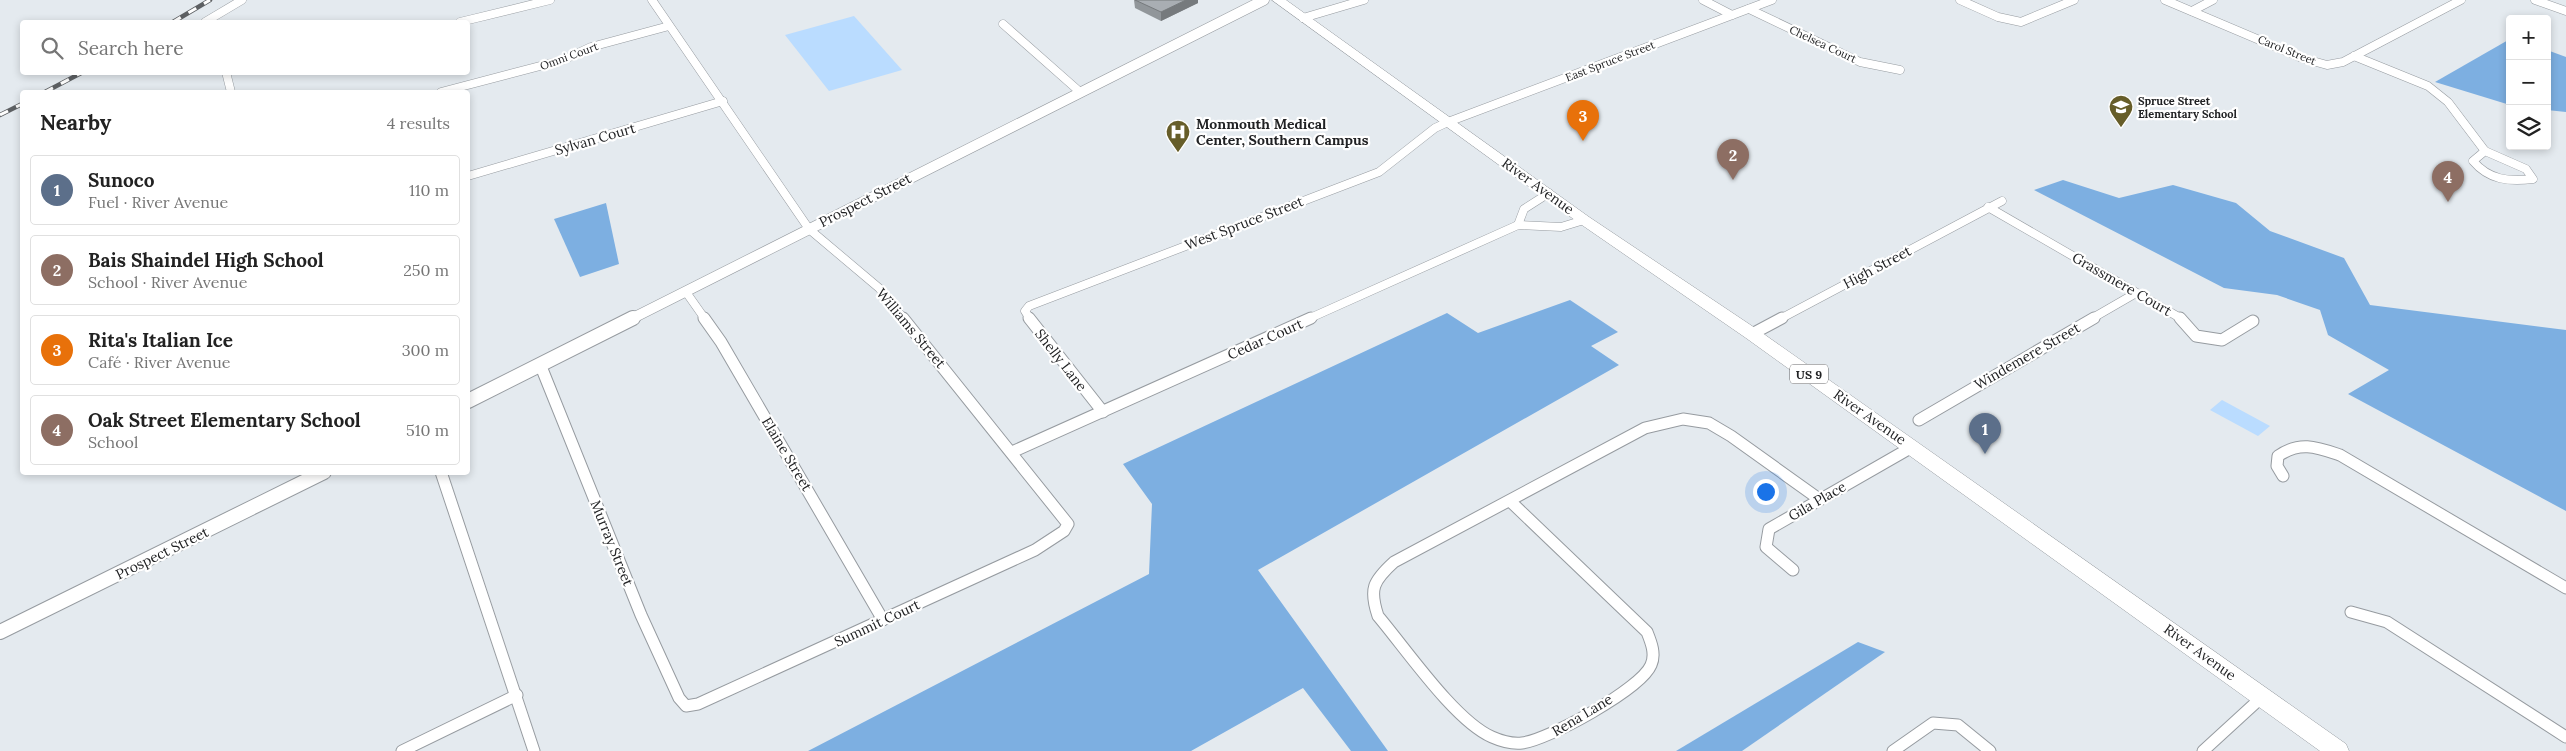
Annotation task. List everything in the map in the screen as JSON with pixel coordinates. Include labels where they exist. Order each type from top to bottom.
[{"type":"highway","name":"River Avenue","points":[[1278,0],[1584,220],[1752,334],[2338,751]]},
{"type":"street","points":[[208,20],[242,0]]},
{"type":"street","points":[[468,20],[550,0]]},
{"type":"street","name":"Williams Street","points":[[652,0],[809,229],[879,288],[1058,509],[1068,524],[1064,532],[1055,539]]},
{"type":"street","name":"Prospect Street","points":[[470,400],[1264,0]]},
{"type":"street","points":[[1303,18],[1364,0]]},
{"type":"street","points":[[1703,0],[1732,15]]},
{"type":"street","name":"East Spruce Street","points":[[1448,122],[1772,0]]},
{"type":"street","points":[[1960,0],[1998,17],[2021,22],[2074,0]]},
{"type":"street","name":"Carol Street","points":[[2164,0],[2318,63],[2335,65],[2461,0]]},
{"type":"street","points":[[2192,11],[2213,0]]},
{"type":"street","points":[[2534,0],[2566,11]]},
{"type":"street","name":"Chelsea Court","points":[[1749,9],[1860,62],[1900,70]]},
{"type":"street","points":[[1003,24],[1080,92]]},
{"type":"street","name":"Omni Court","points":[[449,90],[563,60],[617,39],[669,26]]},
{"type":"street","points":[[2354,56],[2412,78],[2437,92],[2448,102],[2485,151],[2526,169],[2532,179],[2514,182],[2494,178],[2480,171],[2473,161],[2485,151]]},
{"type":"street","points":[[227,75],[230,90]]},
{"type":"street","name":"Sylvan Court","points":[[470,175],[723,101]]},
{"type":"street","name":"West Spruce Street","points":[[1030,306],[1380,172],[1435,128],[1448,122]]},
{"type":"street","points":[[1518,225],[1518,218],[1530,203],[1549,193]]},
{"type":"street","name":"High Street","points":[[1752,334],[2002,201]]},
{"type":"street","name":"Grassmere Court","points":[[1988,207],[2182,319],[2196,336],[2210,340],[2222,340],[2253,321]]},
{"type":"street","name":"Cedar Court","points":[[1012,452],[1518,225],[1562,227],[1584,220]]},
{"type":"street","name":"Elaine Street","points":[[686,292],[721,342],[883,620]]},
{"type":"street","name":"Windemere Street","points":[[1918,420],[2136,293]]},
{"type":"street","name":"Shelly Lane","points":[[1030,306],[1025,311],[1032,323],[1103,412]]},
{"type":"street","name":"Murray Street","points":[[540,364],[641,615],[679,698],[686,706],[698,704]]},
{"type":"street","name":"Rena Lane","points":[[1510,500],[1647,632],[1653,651],[1650,668],[1630,686],[1548,736],[1522,743],[1502,742],[1482,733],[1465,720],[1378,616],[1371,597],[1377,577],[1394,562],[1510,500],[1645,428],[1683,419],[1709,423],[1731,436],[1819,499]]},
{"type":"street","points":[[2283,476],[2277,466],[2278,456],[2292,445],[2310,445],[2340,456],[2566,588]]},
{"type":"street","name":"Gila Place","points":[[1793,570],[1766,546],[1769,529],[1912,447]]},
{"type":"street","name":"Prospect Street","points":[[0,632],[318,475]]},
{"type":"street","points":[[442,475],[517,695],[534,751]]},
{"type":"street","name":"Summit Court","points":[[698,704],[1055,539]]},
{"type":"street","points":[[2351,612],[2387,622],[2566,737]]},
{"type":"street","points":[[402,751],[517,695]]},
{"type":"street","points":[[2203,751],[2262,697]]},
{"type":"street","points":[[1893,751],[1933,723],[1958,725],[1990,751]]},
{"type":"shaded area","points":[[854,16],[902,70],[829,91],[785,35]]},
{"type":"shaded area","points":[[2506,41],[2506,104],[2435,82]]},
{"type":"shaded area","points":[[2551,51],[2566,57],[2566,112],[2551,110]]},
{"type":"shaded area","points":[[2063,180],[2119,198],[2173,185],[2236,203],[2270,231],[2344,258],[2370,305],[2566,330],[2566,511],[2348,394],[2389,370],[2328,335],[2320,310],[2277,295],[2224,288],[2034,190]]},
{"type":"shaded area","points":[[606,203],[619,264],[580,277],[554,219]]},
{"type":"shaded area","points":[[1570,300],[1618,332],[1591,346],[1619,365],[1258,570],[1388,751],[1351,751],[1303,688],[1191,751],[808,751],[1149,574],[1152,504],[1123,464],[1447,313],[1478,333]]},
{"type":"shaded area","points":[[2222,400],[2270,426],[2258,436],[2210,410]]},
{"type":"shaded area","points":[[1858,642],[1885,652],[1742,751],[1676,751]]},
{"type":"building","points":[[1135,0],[1186,0],[1161,12]]},
{"type":"railway","points":[[176,20],[210,0]]},
{"type":"railway","points":[[49,90],[77,75]]},
{"type":"railway","points":[[0,115],[20,105]]},
{"type":"place","name":"Spruce Street Elementary School","points":[[2121,128]]},
{"type":"place","name":"Rita's Italian Ice","points":[[1583,141]]},
{"type":"place","name":"Monmouth Medical Center, Southern Campus","points":[[1178,153]]},
{"type":"place","name":"Bais Shaindel High School","points":[[1733,180]]},
{"type":"place","name":"Oak Street Elementary School","points":[[2448,202]]},
{"type":"place","name":"Sunoco","points":[[1985,454]]}]
